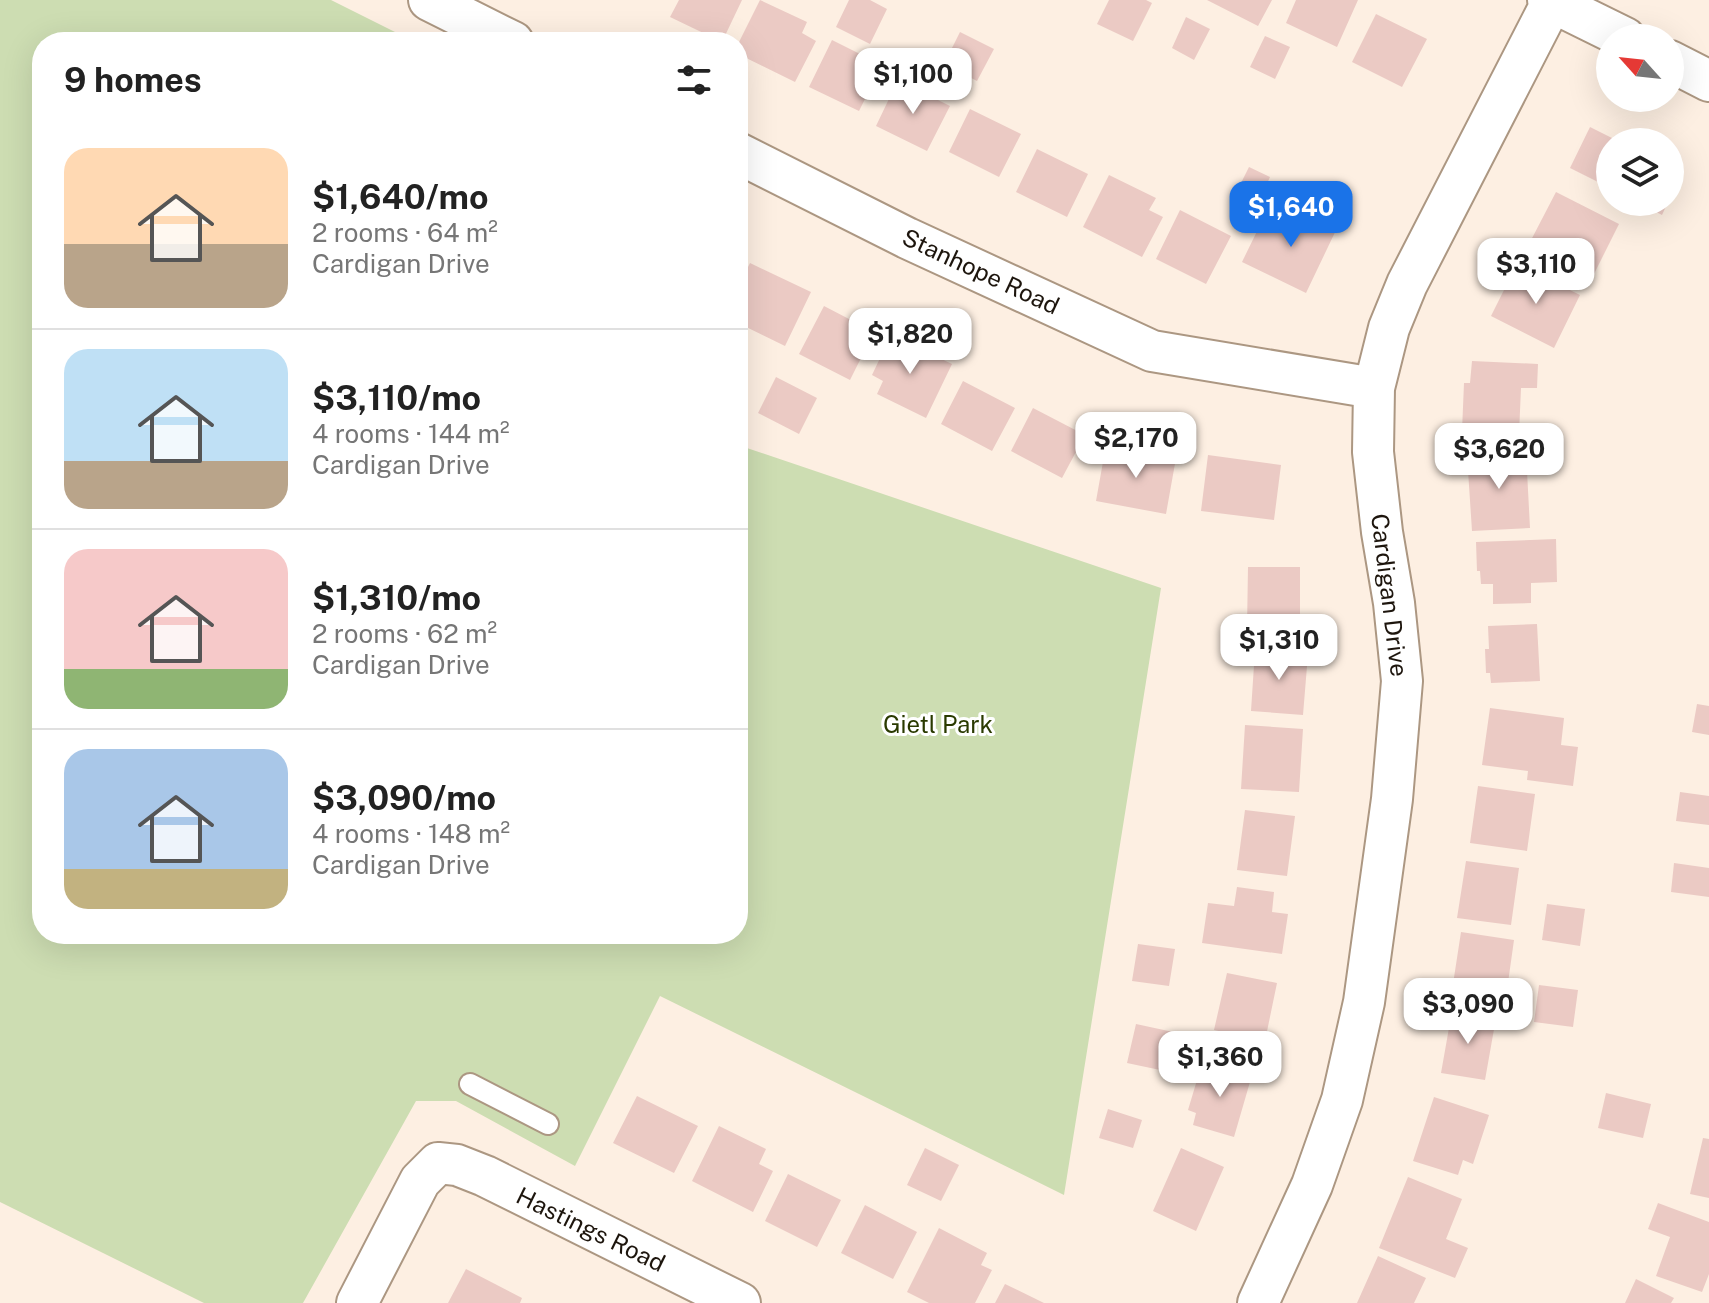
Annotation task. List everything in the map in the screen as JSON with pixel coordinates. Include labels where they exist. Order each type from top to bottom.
[{"type":"street","points":[[429,0],[493,32]]},
{"type":"street","points":[[1550,1],[1597,24]]},
{"type":"street","name":"Cardigan Drive","points":[[1258,1303],[1312,1185],[1342,1100],[1364,1002],[1392,799],[1402,681],[1373,452],[1374,388],[1389,328],[1407,284],[1550,1]]},
{"type":"street","points":[[1684,68],[1709,81]]},
{"type":"street","name":"Stanhope Road","points":[[748,158],[907,238],[1152,351],[1374,388]]},
{"type":"street","name":"Hastings Road","points":[[357,1303],[420,1181],[438,1163],[457,1165],[485,1176],[740,1303]]},
{"type":"lane","points":[[470,1084],[548,1124]]},
{"type":"green space","name":"Gietl Park","points":[[0,0],[331,0],[395,32],[32,32],[32,944],[748,944],[748,448],[1161,588],[1064,1195],[660,996],[575,1166],[456,1101],[416,1101],[303,1303],[204,1303],[0,1202]]},
{"type":"building","points":[[679,0],[742,0],[727,32],[701,32],[670,17]]},
{"type":"building","points":[[760,0],[807,22],[802,33],[816,41],[795,82],[748,59],[748,32],[744,32]]},
{"type":"building","points":[[849,0],[870,0],[887,9],[870,44],[836,27]]},
{"type":"building","points":[[1109,0],[1146,0],[1152,3],[1133,41],[1097,24]]},
{"type":"building","points":[[1207,0],[1272,0],[1258,26]]},
{"type":"building","points":[[1296,0],[1358,0],[1337,47],[1286,23]]},
{"type":"building","points":[[1376,14],[1427,39],[1402,87],[1352,62]]},
{"type":"building","points":[[1186,17],[1210,29],[1194,60],[1172,48]]},
{"type":"building","points":[[960,32],[994,49],[977,81],[944,64]]},
{"type":"building","points":[[1265,36],[1290,47],[1275,79],[1250,67]]},
{"type":"building","points":[[832,40],[882,65],[859,111],[809,87]]},
{"type":"building","points":[[898,80],[950,106],[927,151],[876,126]]},
{"type":"building","points":[[970,109],[1021,134],[999,177],[949,152]]},
{"type":"building","points":[[1590,127],[1596,130],[1596,181],[1570,168]]},
{"type":"building","points":[[1037,149],[1088,174],[1067,217],[1016,192]]},
{"type":"building","points":[[1249,167],[1270,177],[1260,199],[1238,189]]},
{"type":"building","points":[[1109,175],[1156,198],[1149,210],[1163,217],[1142,257],[1083,227]]},
{"type":"building","points":[[1556,192],[1596,212],[1596,216],[1619,224],[1593,276],[1529,244]]},
{"type":"building","points":[[1297,207],[1338,226],[1306,293],[1242,262],[1264,217],[1287,228]]},
{"type":"building","points":[[1180,210],[1231,236],[1206,284],[1156,259]]},
{"type":"building","points":[[750,263],[811,292],[785,346],[748,328]]},
{"type":"building","points":[[1517,264],[1580,295],[1554,348],[1491,316]]},
{"type":"building","points":[[824,306],[874,332],[850,380],[799,354]]},
{"type":"building","points":[[891,335],[952,364],[926,418],[877,394],[883,381],[872,375]]},
{"type":"building","points":[[1472,361],[1538,364],[1537,388],[1521,388],[1519,434],[1462,431],[1464,383],[1470,383]]},
{"type":"building","points":[[776,377],[817,398],[799,434],[758,413]]},
{"type":"building","points":[[963,381],[1015,408],[992,451],[941,424]]},
{"type":"building","points":[[1033,408],[1085,435],[1062,478],[1011,451]]},
{"type":"building","points":[[1106,445],[1176,458],[1166,514],[1096,501]]},
{"type":"building","points":[[1526,452],[1530,528],[1472,531],[1467,455]]},
{"type":"building","points":[[1208,455],[1281,465],[1274,520],[1201,511]]},
{"type":"building","points":[[1556,539],[1557,582],[1531,583],[1531,603],[1493,604],[1493,584],[1481,584],[1480,571],[1477,571],[1476,542]]},
{"type":"building","points":[[1248,567],[1300,567],[1300,629],[1247,628]]},
{"type":"building","points":[[1537,624],[1540,681],[1491,683],[1490,673],[1486,673],[1488,626]]},
{"type":"building","points":[[1255,650],[1308,654],[1303,715],[1251,711]]},
{"type":"building","points":[[1697,704],[1709,706],[1709,735],[1692,732]]},
{"type":"building","points":[[1490,708],[1564,718],[1561,745],[1578,747],[1573,786],[1527,780],[1528,771],[1482,765]]},
{"type":"building","points":[[1245,725],[1303,729],[1299,792],[1241,789]]},
{"type":"building","points":[[1478,786],[1535,794],[1527,851],[1470,843]]},
{"type":"building","points":[[1680,792],[1709,796],[1709,825],[1676,821]]},
{"type":"building","points":[[1245,810],[1295,816],[1287,876],[1237,870]]},
{"type":"building","points":[[1466,861],[1519,868],[1511,925],[1457,918]]},
{"type":"building","points":[[1674,863],[1709,868],[1709,897],[1671,892]]},
{"type":"building","points":[[1237,887],[1274,892],[1272,912],[1288,914],[1282,954],[1202,943],[1208,903],[1234,906]]},
{"type":"building","points":[[1547,904],[1585,909],[1580,946],[1542,940]]},
{"type":"building","points":[[1461,932],[1514,940],[1505,1004],[1451,997]]},
{"type":"building","points":[[1138,944],[1175,949],[1169,986],[1132,981]]},
{"type":"building","points":[[1227,973],[1277,983],[1265,1041],[1214,1030]]},
{"type":"building","points":[[1539,985],[1578,990],[1573,1027],[1534,1022]]},
{"type":"building","points":[[1452,1011],[1496,1018],[1485,1080],[1441,1073]]},
{"type":"building","points":[[1136,1024],[1187,1035],[1179,1074],[1127,1063]]},
{"type":"building","points":[[1210,1062],[1252,1075],[1234,1137],[1193,1125],[1196,1113],[1188,1110],[1200,1070],[1207,1072]]},
{"type":"building","points":[[1606,1093],[1651,1104],[1643,1138],[1598,1128]]},
{"type":"building","points":[[637,1096],[698,1126],[674,1173],[613,1143]]},
{"type":"building","points":[[1434,1097],[1489,1115],[1473,1164],[1463,1160],[1458,1175],[1413,1161]]},
{"type":"building","points":[[1108,1109],[1142,1120],[1133,1148],[1099,1138]]},
{"type":"building","points":[[719,1126],[766,1149],[759,1164],[773,1171],[753,1212],[692,1181]]},
{"type":"building","points":[[1703,1138],[1709,1139],[1709,1198],[1690,1194]]},
{"type":"building","points":[[925,1148],[959,1165],[941,1201],[907,1185]]},
{"type":"building","points":[[1181,1148],[1224,1167],[1196,1231],[1153,1211]]},
{"type":"building","points":[[788,1174],[841,1200],[817,1247],[765,1221]]},
{"type":"building","points":[[1408,1177],[1462,1199],[1446,1239],[1468,1248],[1455,1278],[1379,1248]]},
{"type":"building","points":[[1658,1203],[1709,1222],[1709,1274],[1702,1292],[1656,1276],[1670,1237],[1648,1229]]},
{"type":"building","points":[[865,1205],[917,1232],[893,1279],[841,1253]]},
{"type":"building","points":[[939,1228],[987,1253],[981,1265],[992,1270],[975,1303],[929,1303],[907,1292]]},
{"type":"building","points":[[1378,1256],[1426,1278],[1414,1303],[1357,1303]]},
{"type":"building","points":[[466,1269],[522,1298],[520,1303],[448,1303]]},
{"type":"building","points":[[1636,1279],[1674,1298],[1671,1303],[1625,1303]]},
{"type":"building","points":[[1005,1284],[1044,1303],[995,1303]]}]
